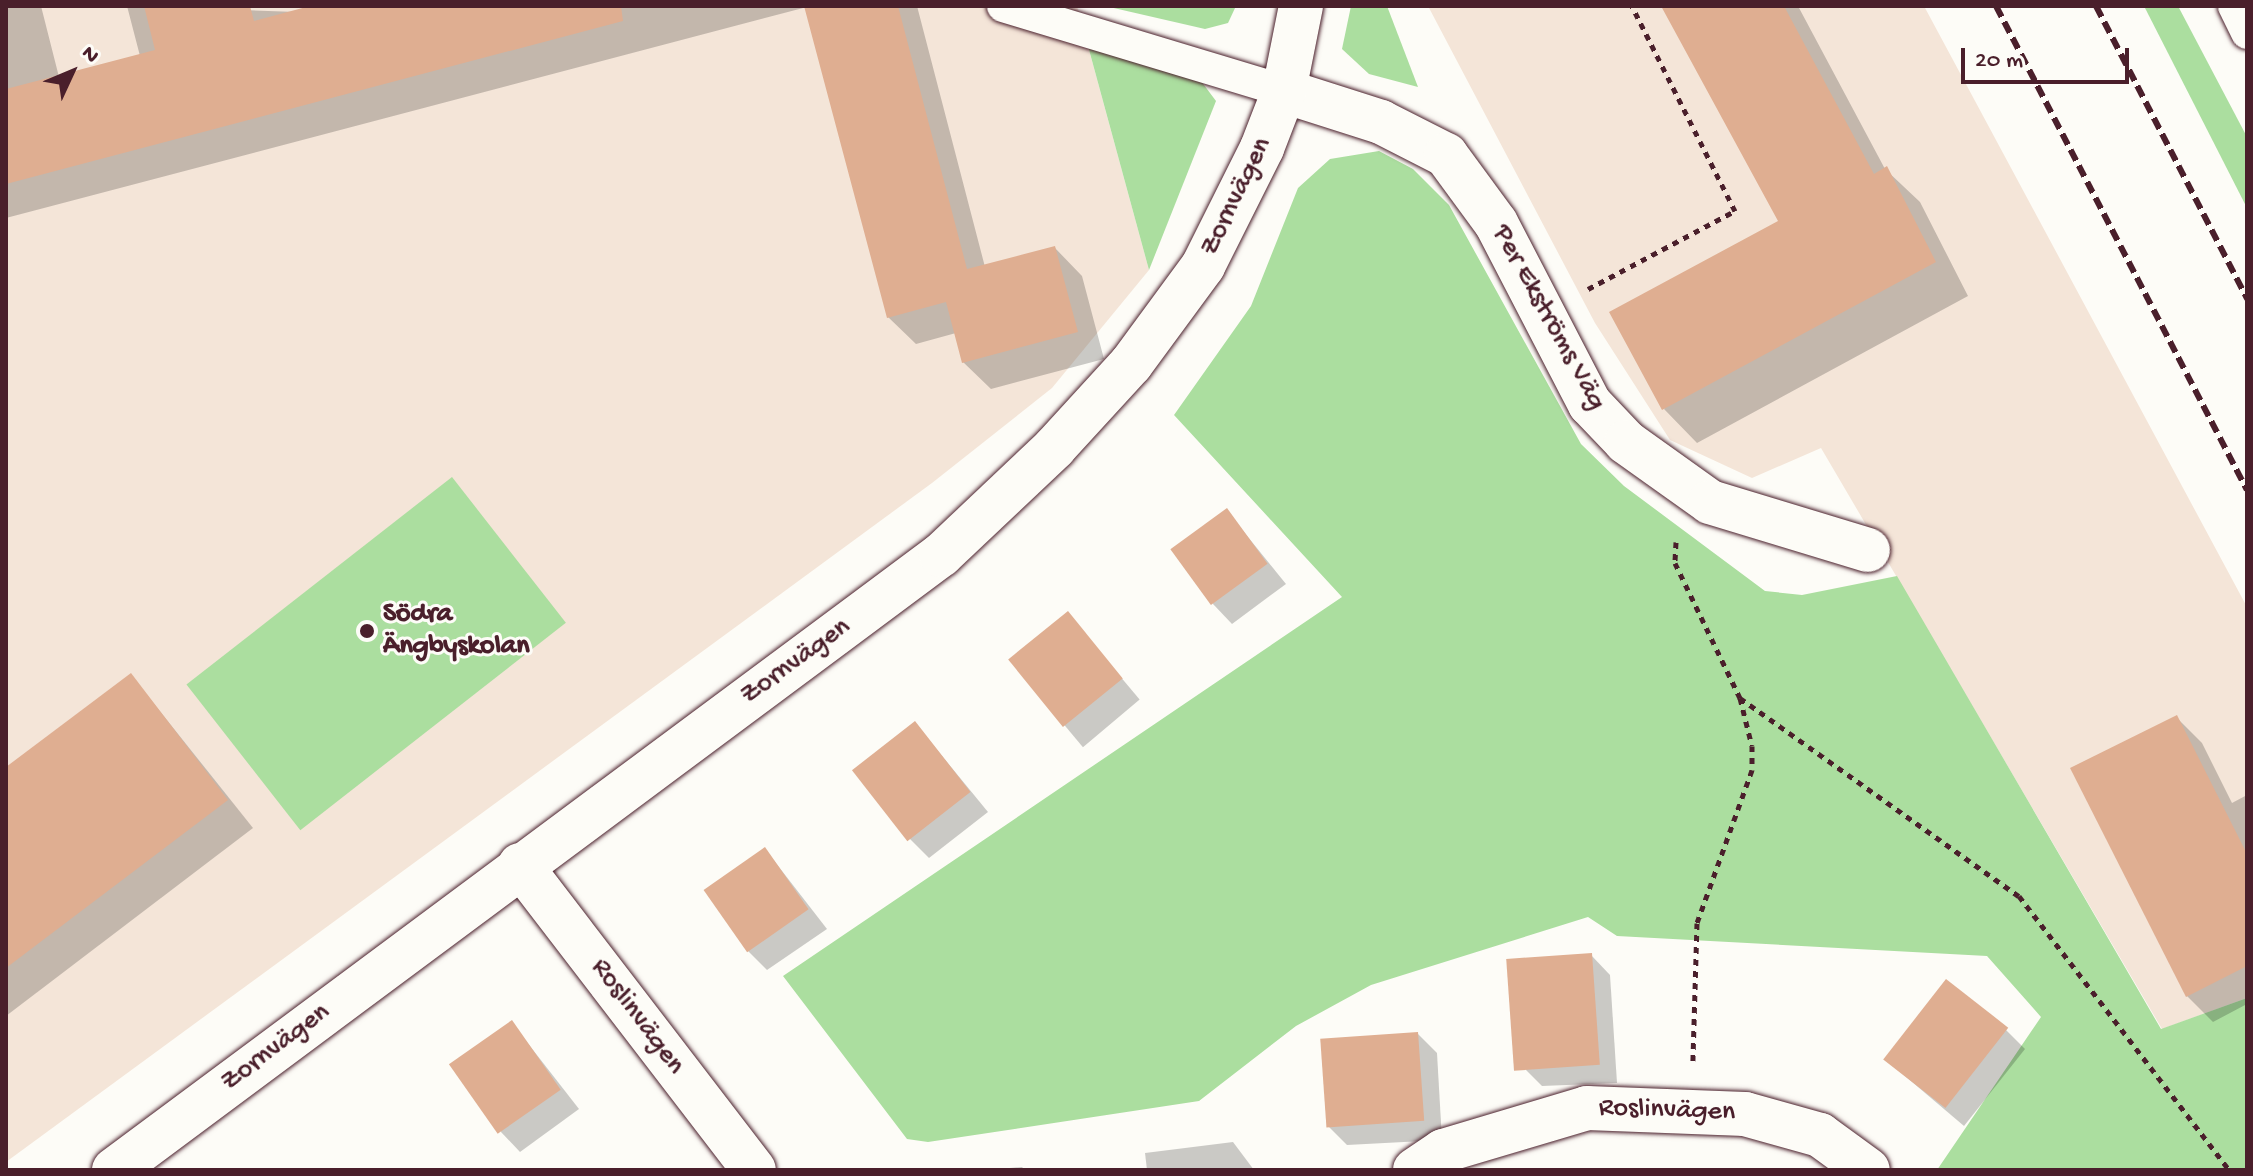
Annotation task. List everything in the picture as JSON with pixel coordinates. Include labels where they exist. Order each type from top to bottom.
[{"type":"street","name":"Zornvägen","points":[[114,1170],[520,865],[941,555],[1054,448],[1131,364],[1203,266],[1284,91],[1301,6]]},
{"type":"street","name":"Per Ekströms Väg","points":[[1284,91],[1381,122],[1446,155],[1496,223],[1590,404],[1679,481],[1710,502],[1868,550]]},
{"type":"street","name":"Roslinvägen","points":[[520,865],[754,1170]]},
{"type":"street","name":"Roslinvägen","points":[[1415,1170],[1443,1151],[1587,1108],[1745,1114],[1820,1135],[1868,1170]]},
{"type":"lane","points":[[1003,6],[1284,91]]},
{"type":"lane","points":[[2234,6],[2247,33]]},
{"type":"path","points":[[1541,314],[1735,211],[1632,6]]},
{"type":"path","points":[[1679,481],[1675,563],[1740,698],[1752,770],[1697,923],[1693,1066]]},
{"type":"path","points":[[1740,698],[2019,896],[2229,1170]]},
{"type":"shaded area","name":"Södra Ängbyskolan","points":[[6,6],[1077,6],[1149,270],[1052,388],[932,483],[6,1162]]},
{"type":"shaded area","points":[[1428,6],[1924,6],[2247,607],[2247,998],[2162,1029],[1821,448],[1752,478],[1670,440],[1595,323]]},
{"type":"green space","points":[[1105,6],[1236,6],[1228,23],[1205,29]]},
{"type":"green space","points":[[1351,6],[1387,6],[1418,87],[1369,74],[1342,49]]},
{"type":"green space","points":[[2144,6],[2178,6],[2247,137],[2247,208]]},
{"type":"green space","points":[[1088,46],[1198,77],[1216,101],[1149,270]]},
{"type":"green space","points":[[1379,151],[1413,169],[1449,205],[1581,444],[1624,486],[1765,591],[1802,595],[1897,576],[2161,1029],[2247,998],[2247,1170],[1937,1170],[2041,1017],[1987,956],[1617,936],[1588,917],[1371,985],[1296,1026],[1199,1101],[928,1142],[907,1139],[783,976],[1342,597],[1174,415],[1251,306],[1298,188],[1330,159]]},
{"type":"green space","points":[[452,477],[566,623],[300,830],[186,684]]},
{"type":"building","points":[[144,6],[250,6],[254,21],[310,6],[621,6],[623,21],[6,184],[6,89],[155,50]]},
{"type":"building","points":[[804,6],[898,6],[967,269],[1055,246],[1078,332],[962,363],[946,302],[887,318]]},
{"type":"building","points":[[1661,6],[1784,6],[1874,174],[1887,166],[1936,262],[1662,410],[1609,312],[1778,221]]},
{"type":"building","points":[[1227,508],[1268,564],[1211,605],[1170,549]]},
{"type":"building","points":[[1068,611],[1123,679],[1063,727],[1008,659]]},
{"type":"building","points":[[131,673],[228,800],[6,968],[6,767]]},
{"type":"building","points":[[2177,715],[2247,854],[2247,966],[2186,997],[2070,768]]},
{"type":"building","points":[[915,721],[970,792],[907,841],[852,770]]},
{"type":"building","points":[[765,847],[809,909],[747,952],[704,890]]},
{"type":"building","points":[[1592,953],[1600,1065],[1514,1071],[1506,959]]},
{"type":"building","points":[[1946,979],[2008,1028],[1945,1108],[1883,1059]]},
{"type":"building","points":[[512,1020],[561,1090],[498,1134],[449,1064]]},
{"type":"building","points":[[1418,1032],[1424,1121],[1326,1128],[1320,1039]]},
{"type":"railway","points":[[1996,6],[2247,490]]},
{"type":"railway","points":[[2096,6],[2247,299]]},
{"type":"place","name":"Södra Ängbyskolan","points":[[367,631]]}]
